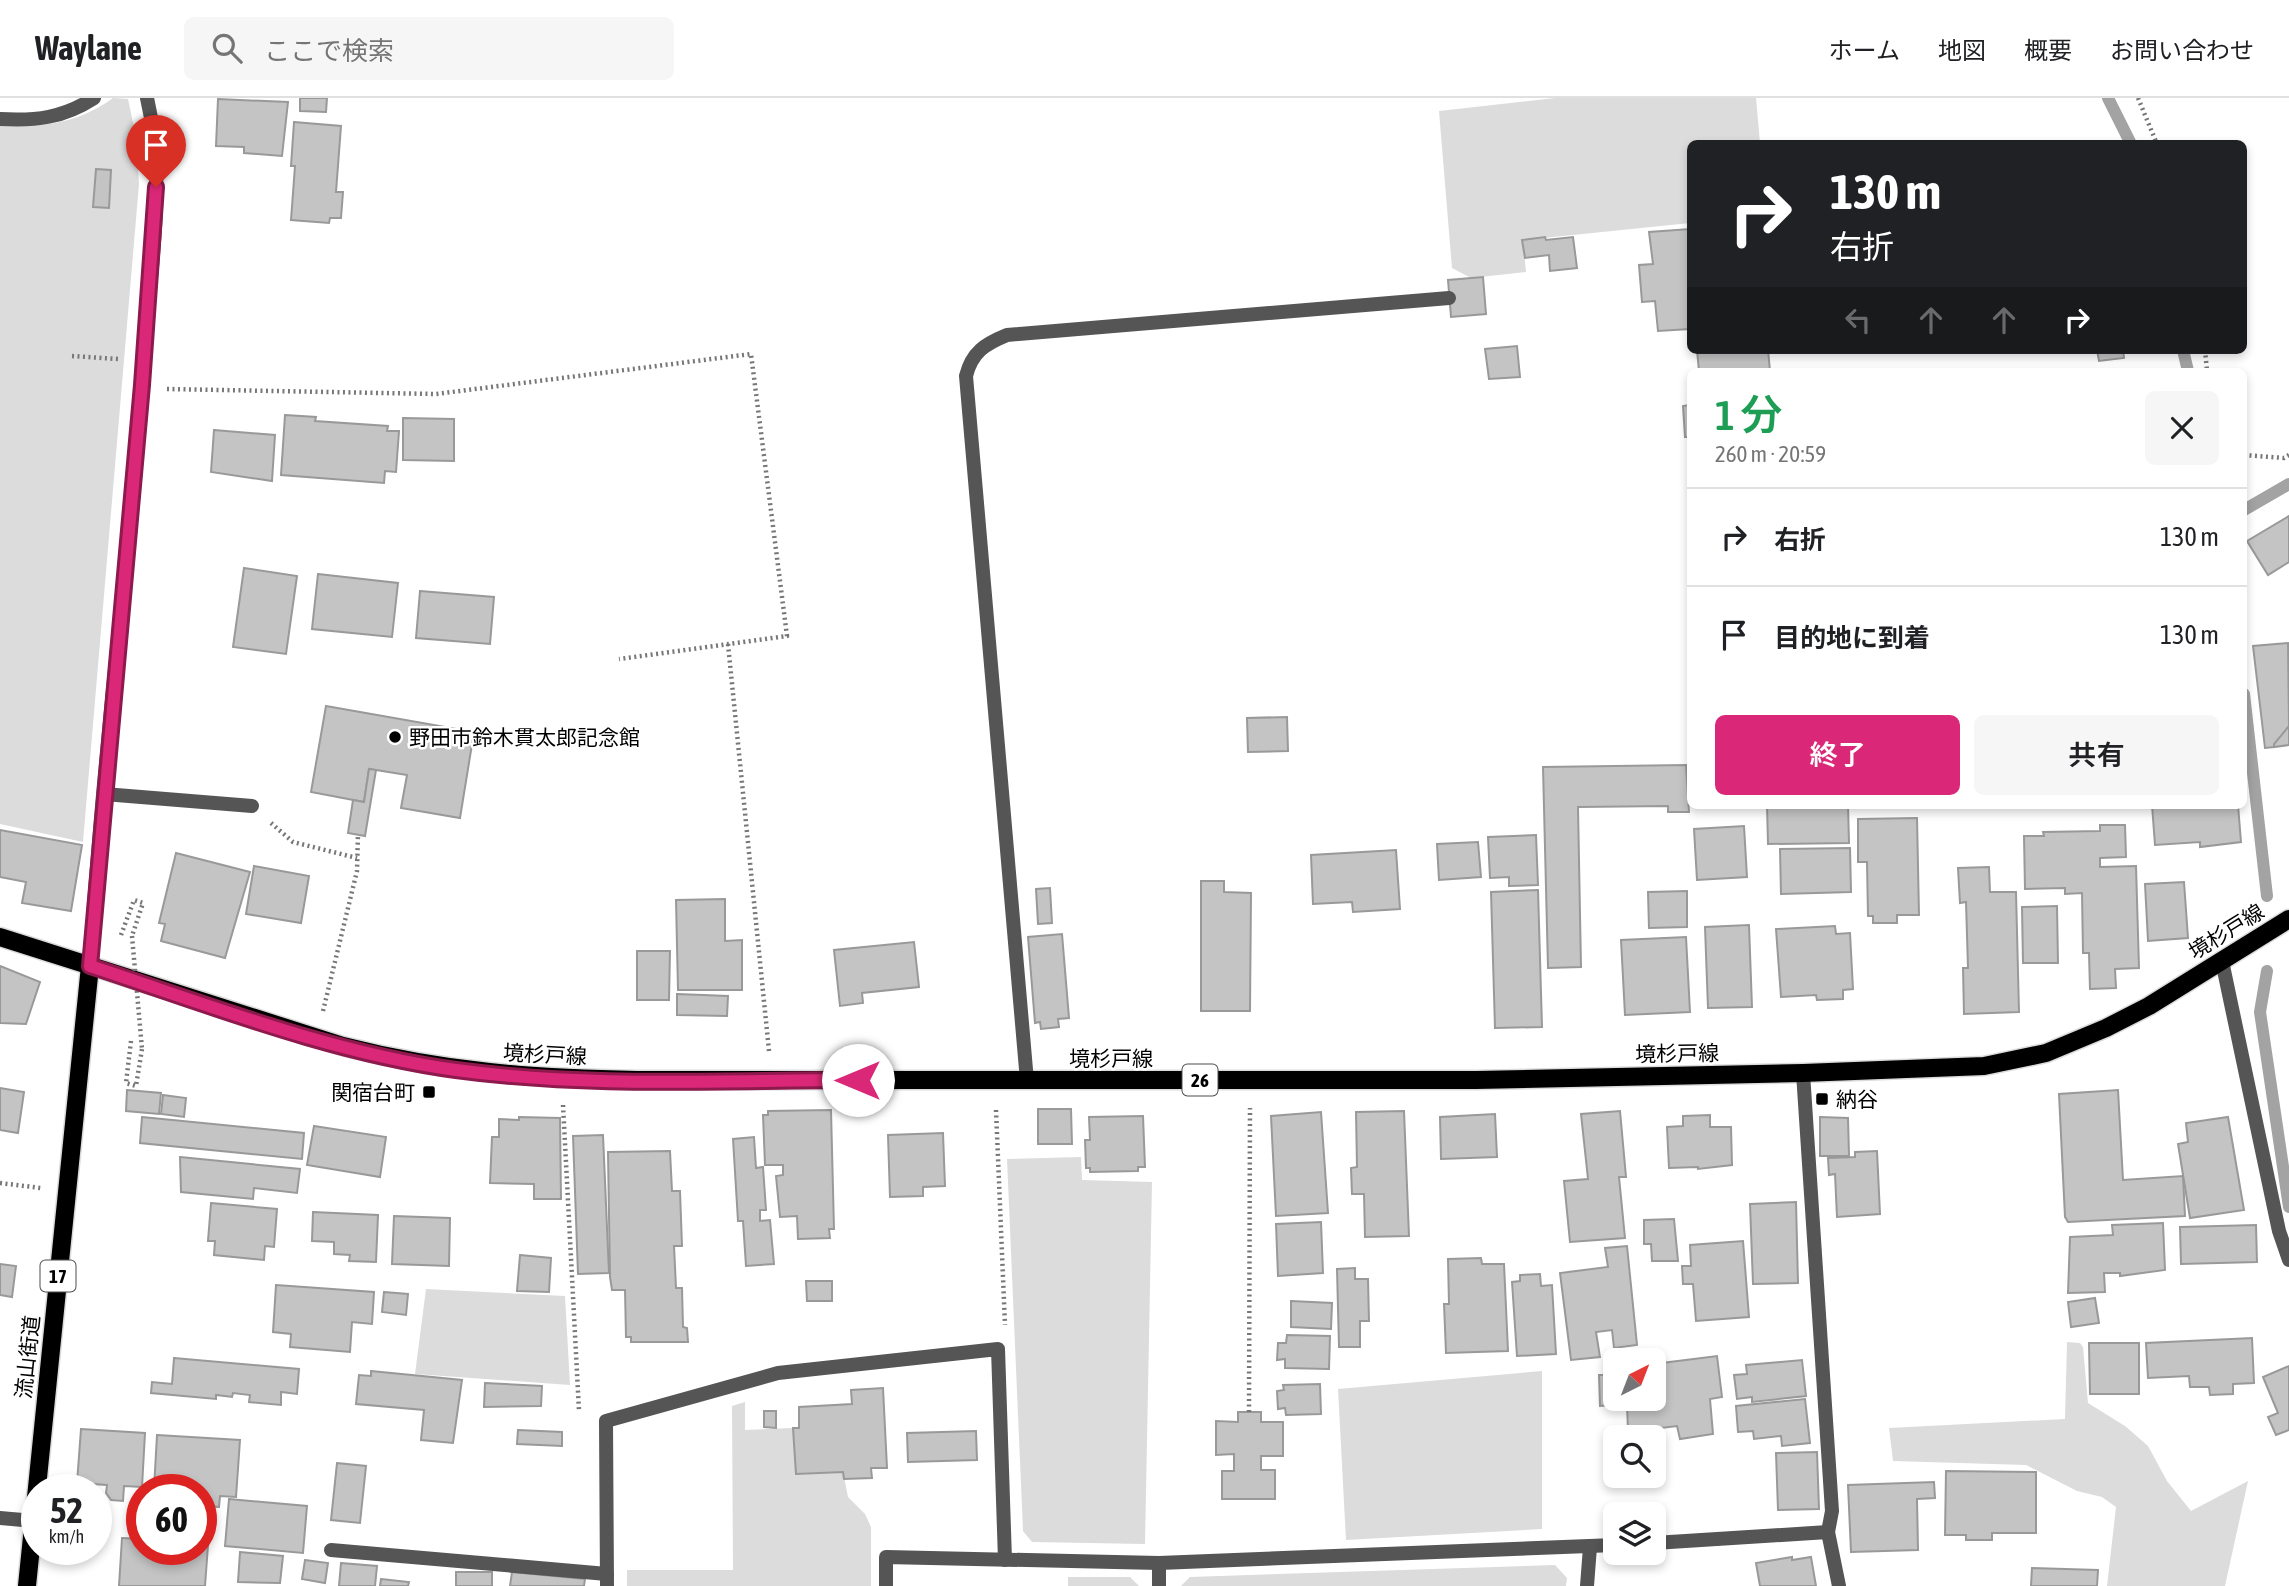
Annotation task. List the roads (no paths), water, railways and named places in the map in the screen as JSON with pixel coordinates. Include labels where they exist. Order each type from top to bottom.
[{"type":"main road","name":"境杉戸線","points":[[0,937],[258,1021],[399,1060],[504,1076],[995,1081],[1462,1080],[1803,1073],[1984,1066],[2046,1053],[2149,1006],[2289,919]]},
{"type":"main road","name":"流山街道","points":[[39,1474],[90,966]]},
{"type":"main road","name":"流山街道","points":[[27,1586],[29,1565]]},
{"type":"street","points":[[0,119],[51,119],[74,111],[94,98]]},
{"type":"street","points":[[90,966],[142,385],[156,187],[155,130],[147,98]]},
{"type":"street","points":[[1027,1081],[966,376],[970,360],[984,345],[1007,335],[1449,298]]},
{"type":"street","points":[[104,794],[252,806]]},
{"type":"street","points":[[2222,961],[2279,1231],[2289,1260]]},
{"type":"street","points":[[1803,1073],[1832,1511],[1828,1532],[1839,1586]]},
{"type":"street","points":[[331,1550],[607,1580],[606,1421],[778,1373],[998,1349],[1005,1560]]},
{"type":"street","points":[[0,1518],[21,1520]]},
{"type":"street","points":[[1666,1542],[1828,1532]]},
{"type":"street","points":[[886,1586],[886,1557],[1159,1563],[1603,1546]]},
{"type":"street","points":[[1587,1586],[1590,1547]]},
{"type":"street","points":[[1159,1563],[1159,1586]]},
{"type":"waterway","points":[[2108,98],[2129,140]]},
{"type":"waterway","points":[[2184,354],[2187,368]]},
{"type":"waterway","points":[[2247,508],[2289,484]]},
{"type":"waterway","points":[[2247,720],[2267,896]]},
{"type":"waterway","points":[[2267,971],[2260,1012],[2289,1207]]},
{"type":"place","name":"野田市鈴木貫太郎記念館","points":[[395,737]]},
{"type":"place","name":"関宿台町","points":[[429,1092]]},
{"type":"place","name":"納谷","points":[[1822,1099]]}]
